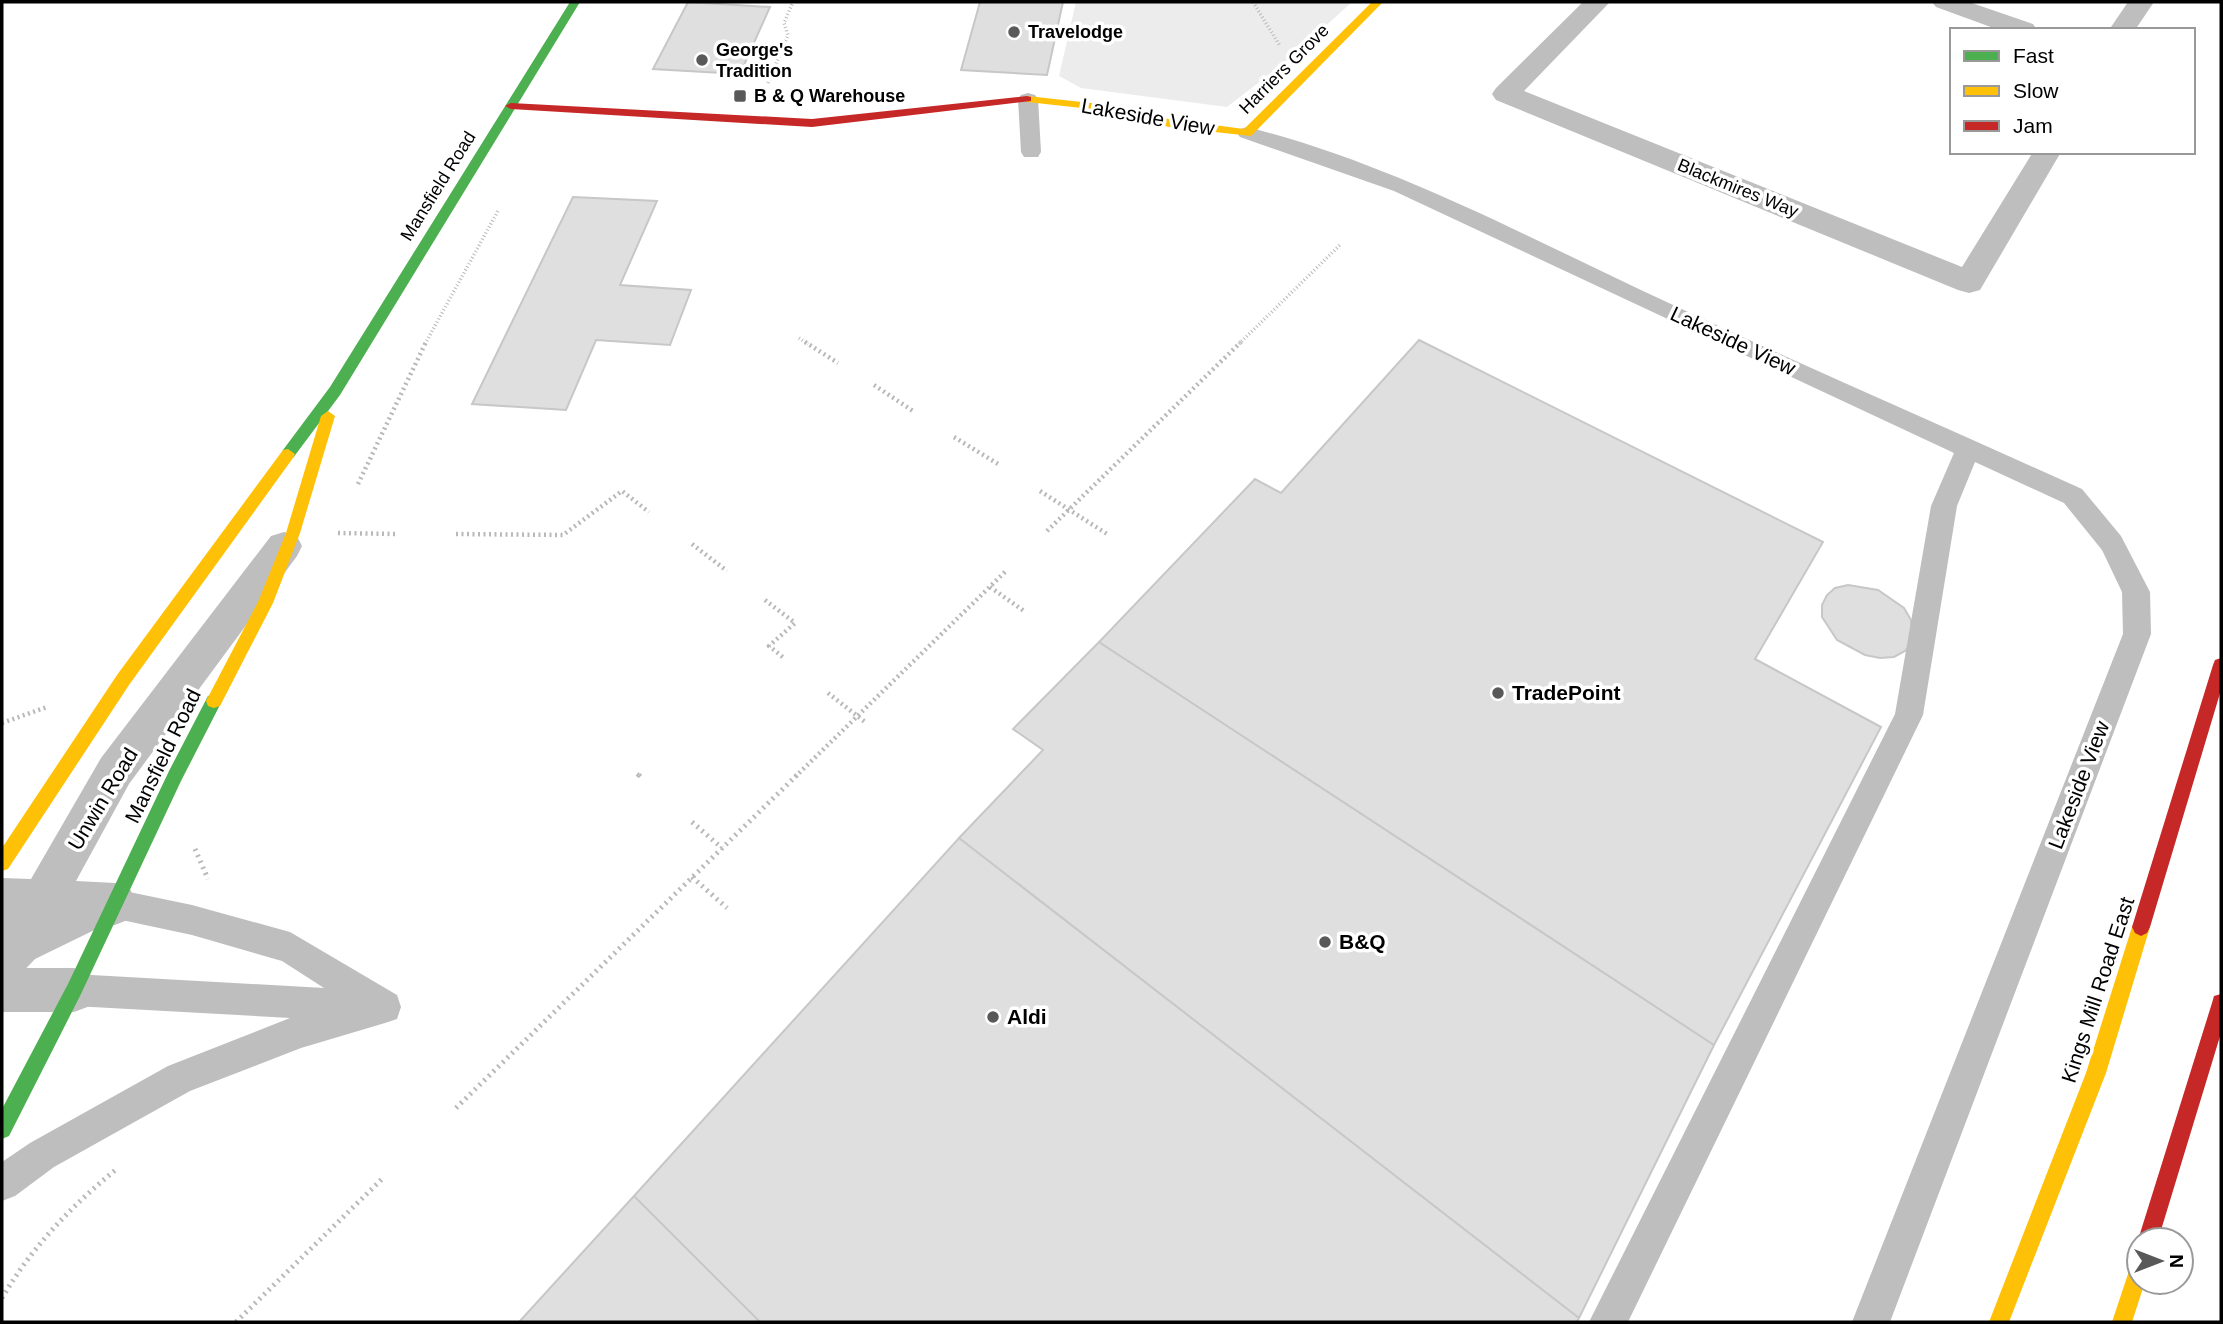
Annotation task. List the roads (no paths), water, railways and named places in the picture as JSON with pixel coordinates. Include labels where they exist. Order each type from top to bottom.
[{"type":"main road","name":"Mansfield Road","points":[[2,863],[123,680],[335,391],[401,280],[575,2]]},
{"type":"main road","name":"Harriers Grove","points":[[1247,133],[1378,2]]},
{"type":"main road","name":"Lakeside View","points":[[512,106],[812,123],[1028,99],[1100,107],[1169,123],[1247,133]]},
{"type":"main road","name":"Mansfield Road","points":[[2,1129],[74,990],[175,776],[265,603],[293,533],[335,391]]},
{"type":"main road","name":"Kings Mill Road East","points":[[1999,1322],[2096,1073],[2221,665]]},
{"type":"main road","points":[[2152,1226],[2221,1003]]},
{"type":"main road","points":[[2122,1322],[2130,1296]]},
{"type":"street","name":"Blackmires Way","points":[[1597,2],[1506,94],[1969,282],[2045,154]]},
{"type":"street","points":[[1945,2],[2018,28]]},
{"type":"street","points":[[2123,28],[2141,2]]},
{"type":"street","name":"Unwin Road","points":[[2,948],[22,899],[293,533]]},
{"type":"street","points":[[22,899],[115,904]]},
{"type":"street","points":[[2,990],[74,990]]},
{"type":"lane","points":[[1028,99],[1031,152]]},
{"type":"lane","name":"Lakeside View","points":[[1247,133],[1401,186],[2073,496],[2112,543],[2136,592],[2137,634],[1871,1322]]},
{"type":"lane","points":[[1608,1322],[1909,715],[1944,506],[1969,448]]},
{"type":"lane","points":[[2,971],[24,948],[115,904],[192,920],[290,948],[385,1007]]},
{"type":"lane","points":[[74,990],[385,1007]]},
{"type":"lane","points":[[2,1183],[42,1154],[180,1078],[301,1031],[385,1007]]},
{"type":"place","name":"Travelodge","points":[[1014,32]]},
{"type":"place","name":"George's Tradition","points":[[702,60]]},
{"type":"place","name":"B & Q Warehouse","points":[[740,96]]},
{"type":"place","name":"TradePoint","points":[[1498,693]]},
{"type":"place","name":"B&Q","points":[[1325,942]]},
{"type":"place","name":"Aldi","points":[[993,1017]]}]
